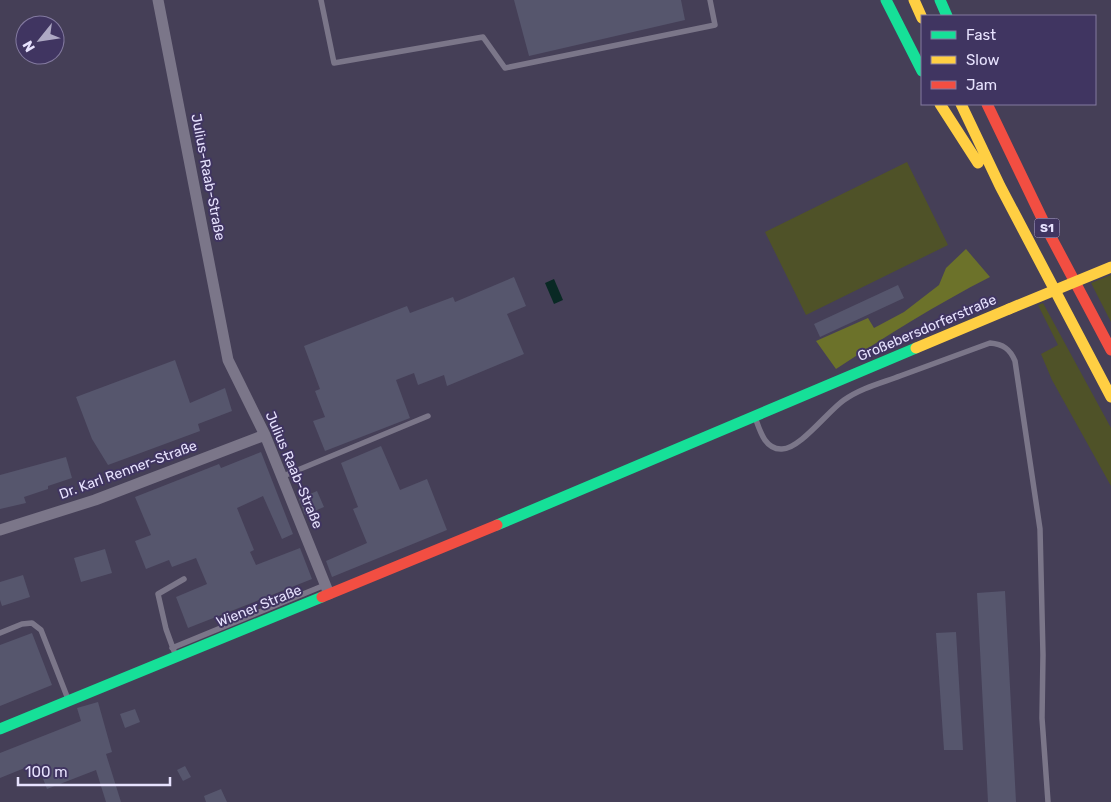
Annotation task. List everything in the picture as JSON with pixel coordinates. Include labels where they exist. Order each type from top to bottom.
[{"type":"main road","points":[[886,0],[921,69]]},
{"type":"main road","points":[[914,0],[921,16]]},
{"type":"main road","points":[[940,0],[947,15]]},
{"type":"main road","points":[[941,105],[964,144],[1018,220]]},
{"type":"main road","name":"S1","points":[[961,105],[1018,220],[1111,397]]},
{"type":"main road","name":"S1","points":[[987,105],[1050,235],[1111,350]]},
{"type":"main road","name":"Großebersdorferstraße","points":[[530,511],[1111,267]]},
{"type":"main road","name":"Wiener Straße","points":[[0,729],[174,652],[327,589],[530,511]]},
{"type":"street","name":"Julius-Raab-Straße","points":[[158,0],[228,360]]},
{"type":"street","name":"Julius Raab-Straße","points":[[228,360],[265,435],[327,589]]},
{"type":"street","name":"Dr. Karl Renner-Straße","points":[[0,530],[95,500],[265,435]]},
{"type":"lane","points":[[321,0],[334,63],[483,37],[505,68],[715,25],[710,0]]},
{"type":"lane","points":[[755,418],[766,442],[778,449],[785,449],[792,447],[834,408],[860,390],[990,343],[1002,344],[1008,349],[1015,361],[1040,529],[1043,655],[1042,718],[1048,802]]},
{"type":"lane","points":[[281,476],[428,416]]},
{"type":"lane","points":[[174,652],[166,629],[158,594],[184,579]]},
{"type":"lane","points":[[0,633],[22,624],[32,623],[41,630],[69,700]]},
{"type":"green space","points":[[907,162],[948,245],[806,315],[765,232]]},
{"type":"green space","points":[[966,249],[990,277],[912,321],[836,369],[816,341],[868,318],[874,328],[904,312],[939,285],[946,268]]},
{"type":"green space","points":[[1111,275],[1111,322],[1091,283]]},
{"type":"green space","points":[[1043,303],[1111,428],[1111,486],[1052,380],[1041,354],[1058,345],[1038,305]]},
{"type":"shaded area","points":[[554,279],[563,300],[554,304],[545,283]]},
{"type":"building","points":[[514,0],[681,0],[685,20],[529,56]]},
{"type":"building","points":[[514,277],[526,306],[507,314],[524,354],[447,386],[444,375],[418,385],[414,373],[396,380],[410,418],[325,451],[313,421],[325,417],[315,391],[320,389],[304,346],[407,306],[410,313],[453,297],[455,302]]},
{"type":"building","points":[[898,285],[904,298],[820,337],[814,324]]},
{"type":"building","points":[[175,360],[190,403],[225,388],[232,411],[198,424],[200,431],[108,465],[92,439],[76,397]]},
{"type":"building","points":[[381,446],[400,490],[427,479],[447,530],[332,577],[326,561],[367,543],[353,509],[358,507],[341,463]]},
{"type":"building","points":[[261,452],[293,534],[282,539],[263,496],[237,508],[254,550],[250,552],[256,565],[300,548],[312,579],[188,628],[176,597],[207,584],[196,558],[172,567],[169,560],[146,569],[135,541],[151,535],[135,497],[219,464],[221,468]]},
{"type":"building","points":[[66,457],[72,478],[24,497],[26,503],[0,509],[0,475]]},
{"type":"building","points":[[317,491],[324,507],[305,515],[299,499]]},
{"type":"building","points":[[105,549],[112,573],[81,582],[74,558]]},
{"type":"building","points":[[23,575],[30,597],[2,606],[0,582]]},
{"type":"building","points":[[1005,591],[1016,802],[988,802],[977,593]]},
{"type":"building","points":[[956,632],[963,750],[944,750],[936,633]]},
{"type":"building","points":[[32,633],[52,685],[0,706],[0,645]]},
{"type":"building","points":[[98,702],[112,752],[106,754],[121,802],[106,802],[96,770],[47,789],[37,763],[0,778],[0,753],[81,721],[77,708]]},
{"type":"building","points":[[135,709],[140,722],[125,728],[120,714]]},
{"type":"building","points":[[185,766],[191,777],[183,781],[177,770]]},
{"type":"building","points":[[221,789],[227,802],[206,802],[204,796]]},
{"type":"traffic: fast","points":[[886,0],[921,69]]},
{"type":"traffic: fast","points":[[940,0],[947,15]]},
{"type":"traffic: fast","points":[[497,525],[916,348]]},
{"type":"traffic: fast","points":[[0,729],[322,597]]},
{"type":"traffic: slow","points":[[914,0],[921,16]]},
{"type":"traffic: slow","points":[[941,105],[978,163]]},
{"type":"traffic: slow","points":[[961,105],[1000,186],[1111,397]]},
{"type":"traffic: slow","points":[[1009,309],[1111,267]]},
{"type":"traffic: slow","points":[[916,348],[1009,309]]},
{"type":"traffic: jam","points":[[987,105],[1050,235],[1111,350]]},
{"type":"traffic: jam","points":[[322,597],[497,525]]}]
